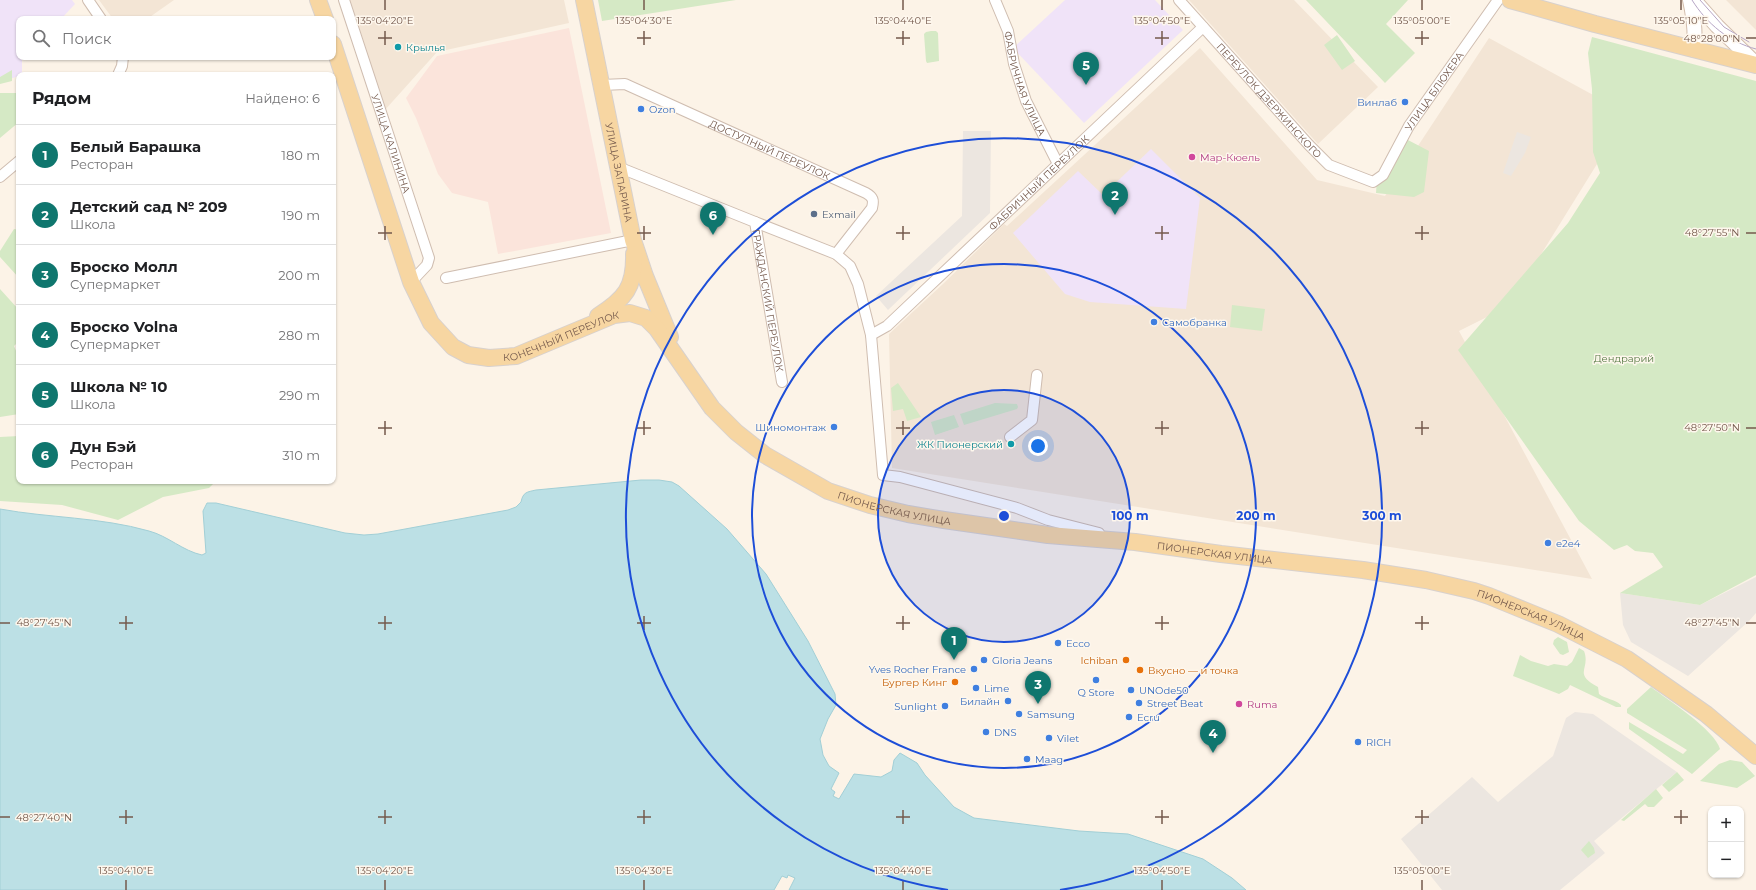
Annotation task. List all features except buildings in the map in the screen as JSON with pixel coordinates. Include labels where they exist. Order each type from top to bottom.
[{"type":"main road","points":[[318,0],[324,16]]},
{"type":"main road","name":"УЛИЦА ЗАПАРИНА","points":[[584,0],[633,240],[651,293],[680,362]]},
{"type":"main road","points":[[1510,0],[1694,50],[1756,64]]},
{"type":"main road","points":[[1690,0],[1695,23],[1694,50]]},
{"type":"main road","points":[[1694,0],[1717,26],[1756,64]]},
{"type":"main road","points":[[336,53],[411,282]]},
{"type":"main road","points":[[570,333],[620,301],[628,289],[632,277],[634,261],[633,240]]},
{"type":"main road","name":"КОНЕЧНЫЙ ПЕРЕУЛОК","points":[[411,282],[431,322],[453,347],[468,355],[489,358],[516,356],[614,315],[630,313],[646,318],[657,329],[680,362]]},
{"type":"main road","name":"ПИОНЕРСКАЯ УЛИЦА","points":[[680,362],[712,408],[736,432],[765,455],[828,491],[870,505],[908,514],[1048,535],[1135,542],[1221,554],[1371,571],[1426,580],[1490,596],[1558,624],[1627,659],[1706,714],[1755,754]]},
{"type":"street","points":[[88,0],[99,16]]},
{"type":"street","name":"УЛИЦА КАЛИНИНА","points":[[344,0],[429,258],[427,265],[411,282]]},
{"type":"street","name":"ФАБРИЧНАЯ УЛИЦА","points":[[995,0],[1008,31],[1014,64],[1026,101],[1058,164]]},
{"type":"street","name":"ПЕРЕУЛОК ДЗЕРЖИНСКОГО","points":[[1179,0],[1308,145],[1329,165],[1373,182]]},
{"type":"street","name":"УЛИЦА БЛЮХЕРА","points":[[1373,182],[1383,175],[1410,126],[1498,0]]},
{"type":"street","name":"ФАБРИЧНЫЙ ПЕРЕУЛОК","points":[[871,335],[887,326],[1202,27]]},
{"type":"street","points":[[119,72],[123,60]]},
{"type":"street","name":"ДОСТУПНЫЙ ПЕРЕУЛОК","points":[[602,85],[625,84],[866,192],[872,197],[874,202],[872,208],[836,254]]},
{"type":"street","points":[[0,177],[16,163]]},
{"type":"street","name":"ГРАЖДАНСКИЙ ПЕРЕУЛОК","points":[[618,167],[755,222],[782,382]]},
{"type":"street","points":[[755,222],[836,254],[850,266],[858,284],[871,335],[883,475],[900,477],[1017,508],[1048,520],[1135,542]]},
{"type":"street","points":[[446,278],[633,240]]},
{"type":"street","points":[[1010,437],[1032,420],[1037,375]]},
{"type":"shaded area","points":[[0,0],[72,0],[75,4],[64,16],[16,16],[16,60],[22,60],[22,72],[16,72],[16,77],[0,82]]},
{"type":"shaded area","points":[[99,0],[174,0],[151,16],[111,16]]},
{"type":"shaded area","points":[[342,0],[564,0],[569,23],[437,52],[384,111]]},
{"type":"shaded area","points":[[1065,0],[1155,0],[1183,30],[1084,123],[1013,48]]},
{"type":"shaded area","points":[[1189,0],[1294,0],[1378,87],[1318,144]]},
{"type":"shaded area","points":[[1726,0],[1756,0],[1756,30]]},
{"type":"shaded area","points":[[569,28],[611,233],[498,254],[488,202],[452,193],[438,174],[416,118],[406,98],[437,56]]},
{"type":"shaded area","points":[[1489,38],[1628,114],[1509,306],[1459,331],[1592,579],[892,468],[889,334],[1004,224],[1007,226],[1200,48],[1317,180],[1385,196]]},
{"type":"shaded area","points":[[963,131],[991,131],[990,213],[888,310],[876,296],[962,216]]},
{"type":"shaded area","points":[[1517,132],[1531,137],[1525,153],[1511,176],[1503,173]]},
{"type":"shaded area","points":[[1151,149],[1200,198],[1186,309],[1090,302],[1065,294],[1013,233],[1078,171],[1103,195]]},
{"type":"shaded area","points":[[1756,577],[1756,613],[1688,676],[1631,642],[1623,625],[1620,593],[1700,605]]},
{"type":"shaded area","points":[[1575,712],[1593,714],[1677,772],[1594,841],[1605,853],[1560,890],[1442,890],[1401,839],[1472,777],[1498,802],[1553,756],[1566,718]]},
{"type":"green space","points":[[598,0],[736,0],[602,21]]},
{"type":"green space","points":[[1306,0],[1408,0],[1386,24],[1415,53],[1385,83]]},
{"type":"green space","points":[[931,31],[936,31],[938,33],[939,61],[927,63],[924,34]]},
{"type":"green space","points":[[1337,35],[1355,61],[1342,70],[1324,45]]},
{"type":"green space","name":"Дендрарий","points":[[1592,37],[1756,81],[1756,575],[1700,605],[1620,593],[1663,567],[1653,553],[1635,551],[1627,545],[1614,550],[1579,521],[1458,350],[1568,223],[1600,173],[1593,152],[1592,89],[1588,53]]},
{"type":"green space","points":[[12,70],[12,81],[0,84],[0,77]]},
{"type":"green space","points":[[0,93],[16,93],[16,125],[0,138]]},
{"type":"green space","points":[[1406,139],[1429,151],[1424,192],[1414,197],[1376,193],[1377,179]]},
{"type":"green space","points":[[14,229],[16,229],[16,275],[0,257],[0,251]]},
{"type":"green space","points":[[0,289],[16,307],[16,344],[14,346],[16,351],[16,414],[0,417]]},
{"type":"green space","points":[[1232,305],[1265,309],[1262,331],[1230,327]]},
{"type":"green space","points":[[898,383],[921,417],[907,421],[903,409],[893,411],[891,388]]},
{"type":"green space","points":[[995,403],[1017,404],[1018,407],[1017,409],[964,425],[960,414]]},
{"type":"green space","points":[[954,415],[959,427],[935,435],[931,422]]},
{"type":"green space","points":[[16,436],[16,484],[213,484],[209,488],[163,497],[118,520],[62,505],[0,501],[0,437]]},
{"type":"green space","points":[[1558,637],[1567,642],[1569,652],[1563,655],[1560,654],[1553,644],[1554,640]]},
{"type":"green space","points":[[1579,648],[1584,651],[1586,657],[1584,674],[1586,678],[1598,687],[1599,694],[1619,703],[1621,707],[1616,707],[1570,685],[1568,689],[1559,694],[1513,676],[1520,655],[1531,661],[1548,666],[1554,664],[1567,666],[1572,662]]},
{"type":"green space","points":[[1651,687],[1700,724],[1710,733],[1720,749],[1692,774],[1629,729],[1629,722],[1683,754],[1687,750],[1627,713],[1627,709]]},
{"type":"green space","points":[[1730,760],[1742,762],[1755,776],[1737,788],[1700,781],[1719,764]]},
{"type":"green space","points":[[1677,772],[1684,780],[1669,792],[1662,785]]},
{"type":"green space","points":[[1656,789],[1663,798],[1654,807],[1648,807],[1645,804],[1624,821],[1621,820]]},
{"type":"green space","points":[[1589,841],[1594,848],[1595,853],[1588,858],[1581,850]]},
{"type":"water","points":[[641,480],[672,482],[679,486],[727,529],[766,574],[808,641],[835,694],[836,705],[828,719],[820,739],[823,755],[829,766],[839,773],[831,789],[835,792],[833,796],[839,799],[854,774],[881,777],[892,771],[894,760],[900,753],[917,763],[925,775],[954,807],[974,818],[1079,831],[1128,834],[1203,859],[1232,878],[1246,890],[789,890],[795,878],[788,875],[787,878],[782,876],[774,890],[0,890],[0,509],[131,526],[156,533],[188,550],[202,555],[206,553],[203,511],[207,503],[216,503],[345,533],[364,535],[378,534],[508,510],[516,507],[521,502],[523,496],[530,491]]},
{"type":"tram line","points":[[1692,0],[1705,17],[1720,31],[1737,42],[1756,49]]},
{"type":"tram line","points":[[1700,0],[1724,27],[1749,42]]},
{"type":"place","name":"Крылья","points":[[398,47]]},
{"type":"place","name":"Школа № 10","points":[[1086,85]]},
{"type":"place","name":"Винлаб","points":[[1405,102]]},
{"type":"place","name":"Ozon","points":[[641,109]]},
{"type":"place","name":"Мар-Кюель","points":[[1192,157]]},
{"type":"place","name":"Exmail","points":[[814,214]]},
{"type":"place","name":"Детский сад № 209","points":[[1115,215]]},
{"type":"place","name":"Дун Бэй","points":[[713,235]]},
{"type":"place","name":"Самобранка","points":[[1154,322]]},
{"type":"place","name":"Шиномонтаж","points":[[834,427]]},
{"type":"place","name":"ЖК Пионерский","points":[[1011,444]]},
{"type":"place","name":"е2е4","points":[[1548,543]]},
{"type":"place","name":"Ecco","points":[[1058,643]]},
{"type":"place","name":"Белый Барашка","points":[[954,660]]},
{"type":"place","name":"Gloria Jeans","points":[[984,660]]},
{"type":"place","name":"Ichiban","points":[[1126,660]]},
{"type":"place","name":"Yves Rocher France","points":[[974,669]]},
{"type":"place","name":"Вкусно — и точка","points":[[1140,670]]},
{"type":"place","name":"Q Store","points":[[1096,680]]},
{"type":"place","name":"Бургер Кинг","points":[[955,682]]},
{"type":"place","name":"Lime","points":[[976,688]]},
{"type":"place","name":"UNOde50","points":[[1131,690]]},
{"type":"place","name":"Билайн","points":[[1008,701]]},
{"type":"place","name":"Street Beat","points":[[1139,703]]},
{"type":"place","name":"Броско Молл","points":[[1038,704]]},
{"type":"place","name":"Ruma","points":[[1239,704]]},
{"type":"place","name":"Sunlight","points":[[945,706]]},
{"type":"place","name":"Samsung","points":[[1019,714]]},
{"type":"place","name":"Ecru","points":[[1129,717]]},
{"type":"place","name":"DNS","points":[[986,732]]},
{"type":"place","name":"Vilet","points":[[1049,738]]},
{"type":"place","name":"RICH","points":[[1358,742]]},
{"type":"place","name":"Броско Volna","points":[[1213,753]]},
{"type":"place","name":"Maag","points":[[1027,759]]}]
